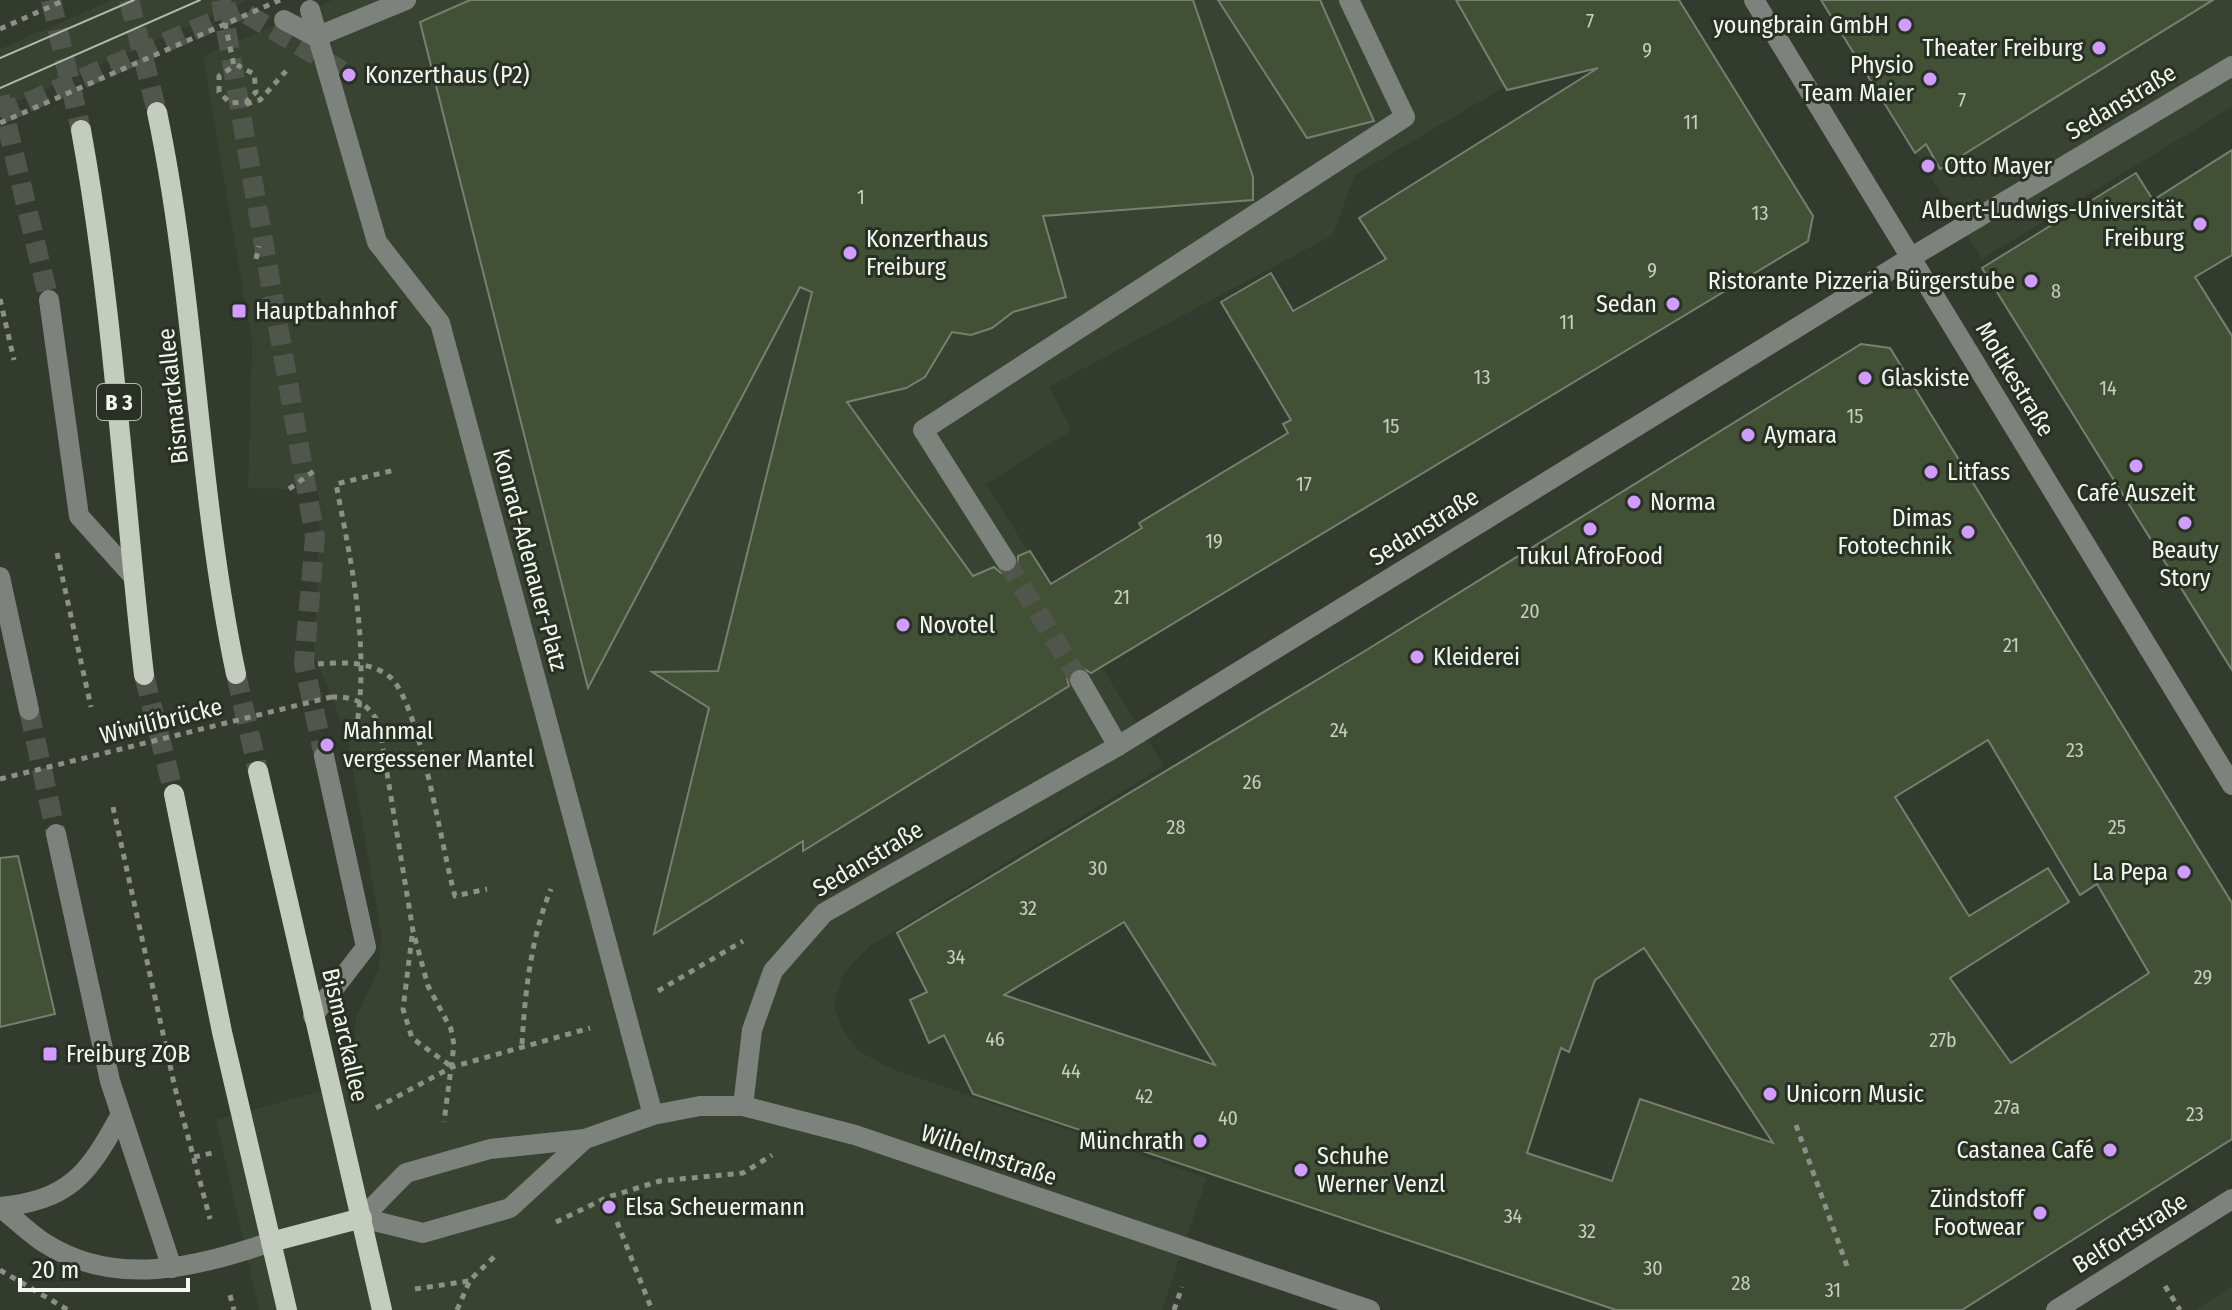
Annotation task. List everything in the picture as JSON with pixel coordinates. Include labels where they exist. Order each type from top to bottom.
[{"type":"main road","name":"Bismarckallee","points":[[157,112],[178,215],[222,608],[236,674]]},
{"type":"main road","name":"B 3","points":[[81,130],[98,224],[120,409],[144,675]]},
{"type":"main road","name":"Bismarckallee","points":[[258,771],[382,1310]]},
{"type":"main road","points":[[174,794],[222,1032],[287,1310]]},
{"type":"main road","points":[[271,1242],[362,1218]]},
{"type":"street","points":[[282,10],[316,37],[406,0]]},
{"type":"street","points":[[1006,561],[923,430],[1405,117],[1349,0]]},
{"type":"street","name":"Moltkestraße","points":[[1754,0],[2232,785]]},
{"type":"street","name":"Konrad-Adenauer-Platz","points":[[310,10],[377,242],[440,323],[653,1115]]},
{"type":"street","name":"Sedanstraße","points":[[743,1106],[752,1030],[773,971],[824,913],[1118,746],[1910,258],[2232,66]]},
{"type":"street","points":[[49,300],[79,516],[133,576]]},
{"type":"street","points":[[0,577],[29,710]]},
{"type":"street","points":[[1080,680],[1118,746]]},
{"type":"street","points":[[313,1016],[366,947],[324,756]]},
{"type":"street","points":[[56,834],[120,1116],[152,1200],[172,1268]]},
{"type":"street","name":"Wilhelmstraße","points":[[362,1218],[406,1173],[490,1149],[585,1139],[653,1115],[700,1106],[743,1106],[855,1135],[1053,1205],[1370,1310]]},
{"type":"street","points":[[0,1207],[37,1203],[75,1181],[97,1159],[120,1116]]},
{"type":"street","name":"Wilhelmstraße","points":[[362,1218],[423,1233],[510,1208],[585,1139]]},
{"type":"street","name":"Belfortstraße","points":[[2056,1310],[2232,1199]]},
{"type":"street","points":[[0,1207],[43,1242],[78,1259],[111,1269],[172,1268],[221,1260],[271,1242]]},
{"type":"path","points":[[0,29],[65,0]]},
{"type":"path","points":[[0,123],[225,23],[282,10]]},
{"type":"path","points":[[225,23],[234,66],[219,76],[219,92],[230,103],[246,102],[256,92],[254,74],[237,65]]},
{"type":"path","points":[[246,104],[260,100],[316,37]]},
{"type":"path","points":[[256,259],[259,246]]},
{"type":"path","points":[[356,731],[363,665],[336,484],[395,470]]},
{"type":"path","points":[[289,489],[314,471]]},
{"type":"path","points":[[318,664],[363,665],[390,677],[409,705],[455,896],[487,889]]},
{"type":"path","name":"Wiwilíbrücke","points":[[0,779],[331,697],[348,697],[361,702]]},
{"type":"path","points":[[361,702],[372,711],[379,724],[413,931],[428,986],[451,1029],[454,1045],[442,1136]]},
{"type":"path","points":[[113,807],[175,1088],[211,1223]]},
{"type":"path","points":[[522,1044],[525,1000],[541,912],[575,829]]},
{"type":"path","points":[[413,931],[403,1009],[412,1038],[452,1067]]},
{"type":"path","points":[[648,996],[755,934]]},
{"type":"path","points":[[366,1113],[452,1067],[522,1044],[562,1038],[602,1023]]},
{"type":"path","points":[[1796,1125],[1847,1266]]},
{"type":"path","points":[[544,1228],[608,1197],[660,1181],[743,1173]]},
{"type":"path","points":[[617,1222],[652,1310]]},
{"type":"path","points":[[457,1310],[470,1280],[499,1252]]},
{"type":"path","points":[[0,1270],[68,1310]]},
{"type":"shaded area","points":[[112,0],[248,0],[0,109],[0,49]]},
{"type":"shaded area","points":[[333,0],[1473,0],[1462,12],[1505,87],[1355,175],[1333,235],[1049,387],[1072,430],[986,484],[1164,766],[869,947],[844,973],[834,1004],[842,1029],[859,1051],[890,1068],[1207,1178],[1162,1310],[259,1310],[216,1120],[361,1080],[354,1046],[356,1018],[379,968],[381,934],[348,739],[314,653],[320,505],[314,472],[289,489],[248,488],[252,343],[203,56]]},
{"type":"shaded area","points":[[1821,0],[2232,0],[2232,107],[1982,259]]},
{"type":"shaded area","points":[[2232,1286],[2232,1310],[2196,1310]]},
{"type":"building","points":[[470,0],[1193,0],[1253,177],[1253,200],[1043,216],[1066,297],[1013,312],[992,328],[971,335],[952,332],[925,377],[906,388],[847,402],[973,576],[994,567],[1001,573],[1012,572],[1018,566],[1018,556],[1030,551],[1051,584],[1142,528],[1139,523],[1288,433],[1283,424],[1291,420],[1221,302],[1271,273],[1293,311],[1386,259],[1359,218],[1598,68],[1507,90],[1456,0],[1679,0],[1813,216],[1808,241],[1091,673],[1081,667],[1073,669],[1067,679],[1069,686],[803,851],[803,841],[654,934],[709,708],[652,672],[718,671],[812,292],[800,287],[588,688],[420,22]]},
{"type":"building","points":[[1218,0],[1320,0],[1374,121],[1307,138]]},
{"type":"building","points":[[1821,0],[2213,0],[1940,169],[1926,144],[1915,153]]},
{"type":"building","points":[[2232,150],[2232,255],[2195,277],[2232,336],[2232,670],[1982,268],[2136,173],[2153,200]]},
{"type":"building","points":[[1861,344],[1890,348],[2232,903],[2232,1139],[1962,1310],[1616,1310],[973,1094],[944,1035],[929,1043],[910,1000],[927,992],[897,933],[1360,654]],"holes":[[[1988,740],[2080,895],[2097,884],[2149,973],[2011,1063],[1950,978],[2069,902],[2048,868],[1969,916],[1895,797]],[[1124,922],[1215,1065],[1004,995]],[[1644,948],[1773,1143],[1640,1099],[1612,1181],[1527,1153],[1561,1048],[1569,1052],[1595,980]]]},
{"type":"building","points":[[18,856],[55,1014],[0,1027],[0,858]]},
{"type":"tunnel","points":[[51,0],[81,130]]},
{"type":"tunnel","points":[[129,0],[157,112]]},
{"type":"tunnel","points":[[221,0],[315,537],[304,664],[324,756]]},
{"type":"tunnel","points":[[0,114],[240,10],[349,75]]},
{"type":"tunnel","points":[[0,96],[49,300]]},
{"type":"tunnel","points":[[1006,561],[1080,680]]},
{"type":"tunnel","points":[[236,674],[258,771]]},
{"type":"tunnel","points":[[144,675],[174,794]]},
{"type":"tunnel","points":[[29,710],[56,834]]},
{"type":"tram line","points":[[0,58],[134,0]]},
{"type":"tram line","points":[[0,88],[200,0]]},
{"type":"place","name":"youngbrain GmbH","points":[[1905,25]]},
{"type":"place","name":"Theater Freiburg","points":[[2099,48]]},
{"type":"place","name":"Konzerthaus (P2)","points":[[349,75]]},
{"type":"place","name":"Physio Team Maier","points":[[1930,79]]},
{"type":"place","name":"Otto Mayer","points":[[1928,166]]},
{"type":"place","name":"Albert-Ludwigs-Universität Freiburg","points":[[2200,224]]},
{"type":"place","name":"Konzerthaus Freiburg","points":[[850,253]]},
{"type":"place","name":"Ristorante Pizzeria Bürgerstube","points":[[2031,281]]},
{"type":"place","name":"Sedan","points":[[1673,304]]},
{"type":"place","name":"Hauptbahnhof","points":[[239,311]]},
{"type":"place","name":"Glaskiste","points":[[1865,378]]},
{"type":"place","name":"Aymara","points":[[1748,435]]},
{"type":"place","name":"Café Auszeit","points":[[2136,466]]},
{"type":"place","name":"Litfass","points":[[1931,472]]},
{"type":"place","name":"Norma","points":[[1634,502]]},
{"type":"place","name":"Beauty Story","points":[[2185,523]]},
{"type":"place","name":"Tukul AfroFood","points":[[1590,529]]},
{"type":"place","name":"Dimas Fototechnik","points":[[1968,532]]},
{"type":"place","name":"Novotel","points":[[903,625]]},
{"type":"place","name":"Kleiderei","points":[[1417,657]]},
{"type":"place","name":"Mahnmal vergessener Mantel","points":[[327,745]]},
{"type":"place","name":"La Pepa","points":[[2184,872]]},
{"type":"place","name":"Freiburg ZOB","points":[[50,1054]]},
{"type":"place","name":"Unicorn Music","points":[[1770,1094]]},
{"type":"place","name":"Münchrath","points":[[1200,1141]]},
{"type":"place","name":"Castanea Café","points":[[2110,1150]]},
{"type":"place","name":"Schuhe Werner Venzl","points":[[1301,1170]]},
{"type":"place","name":"Elsa Scheuermann","points":[[609,1207]]},
{"type":"place","name":"Zündstoff Footwear","points":[[2040,1213]]}]
